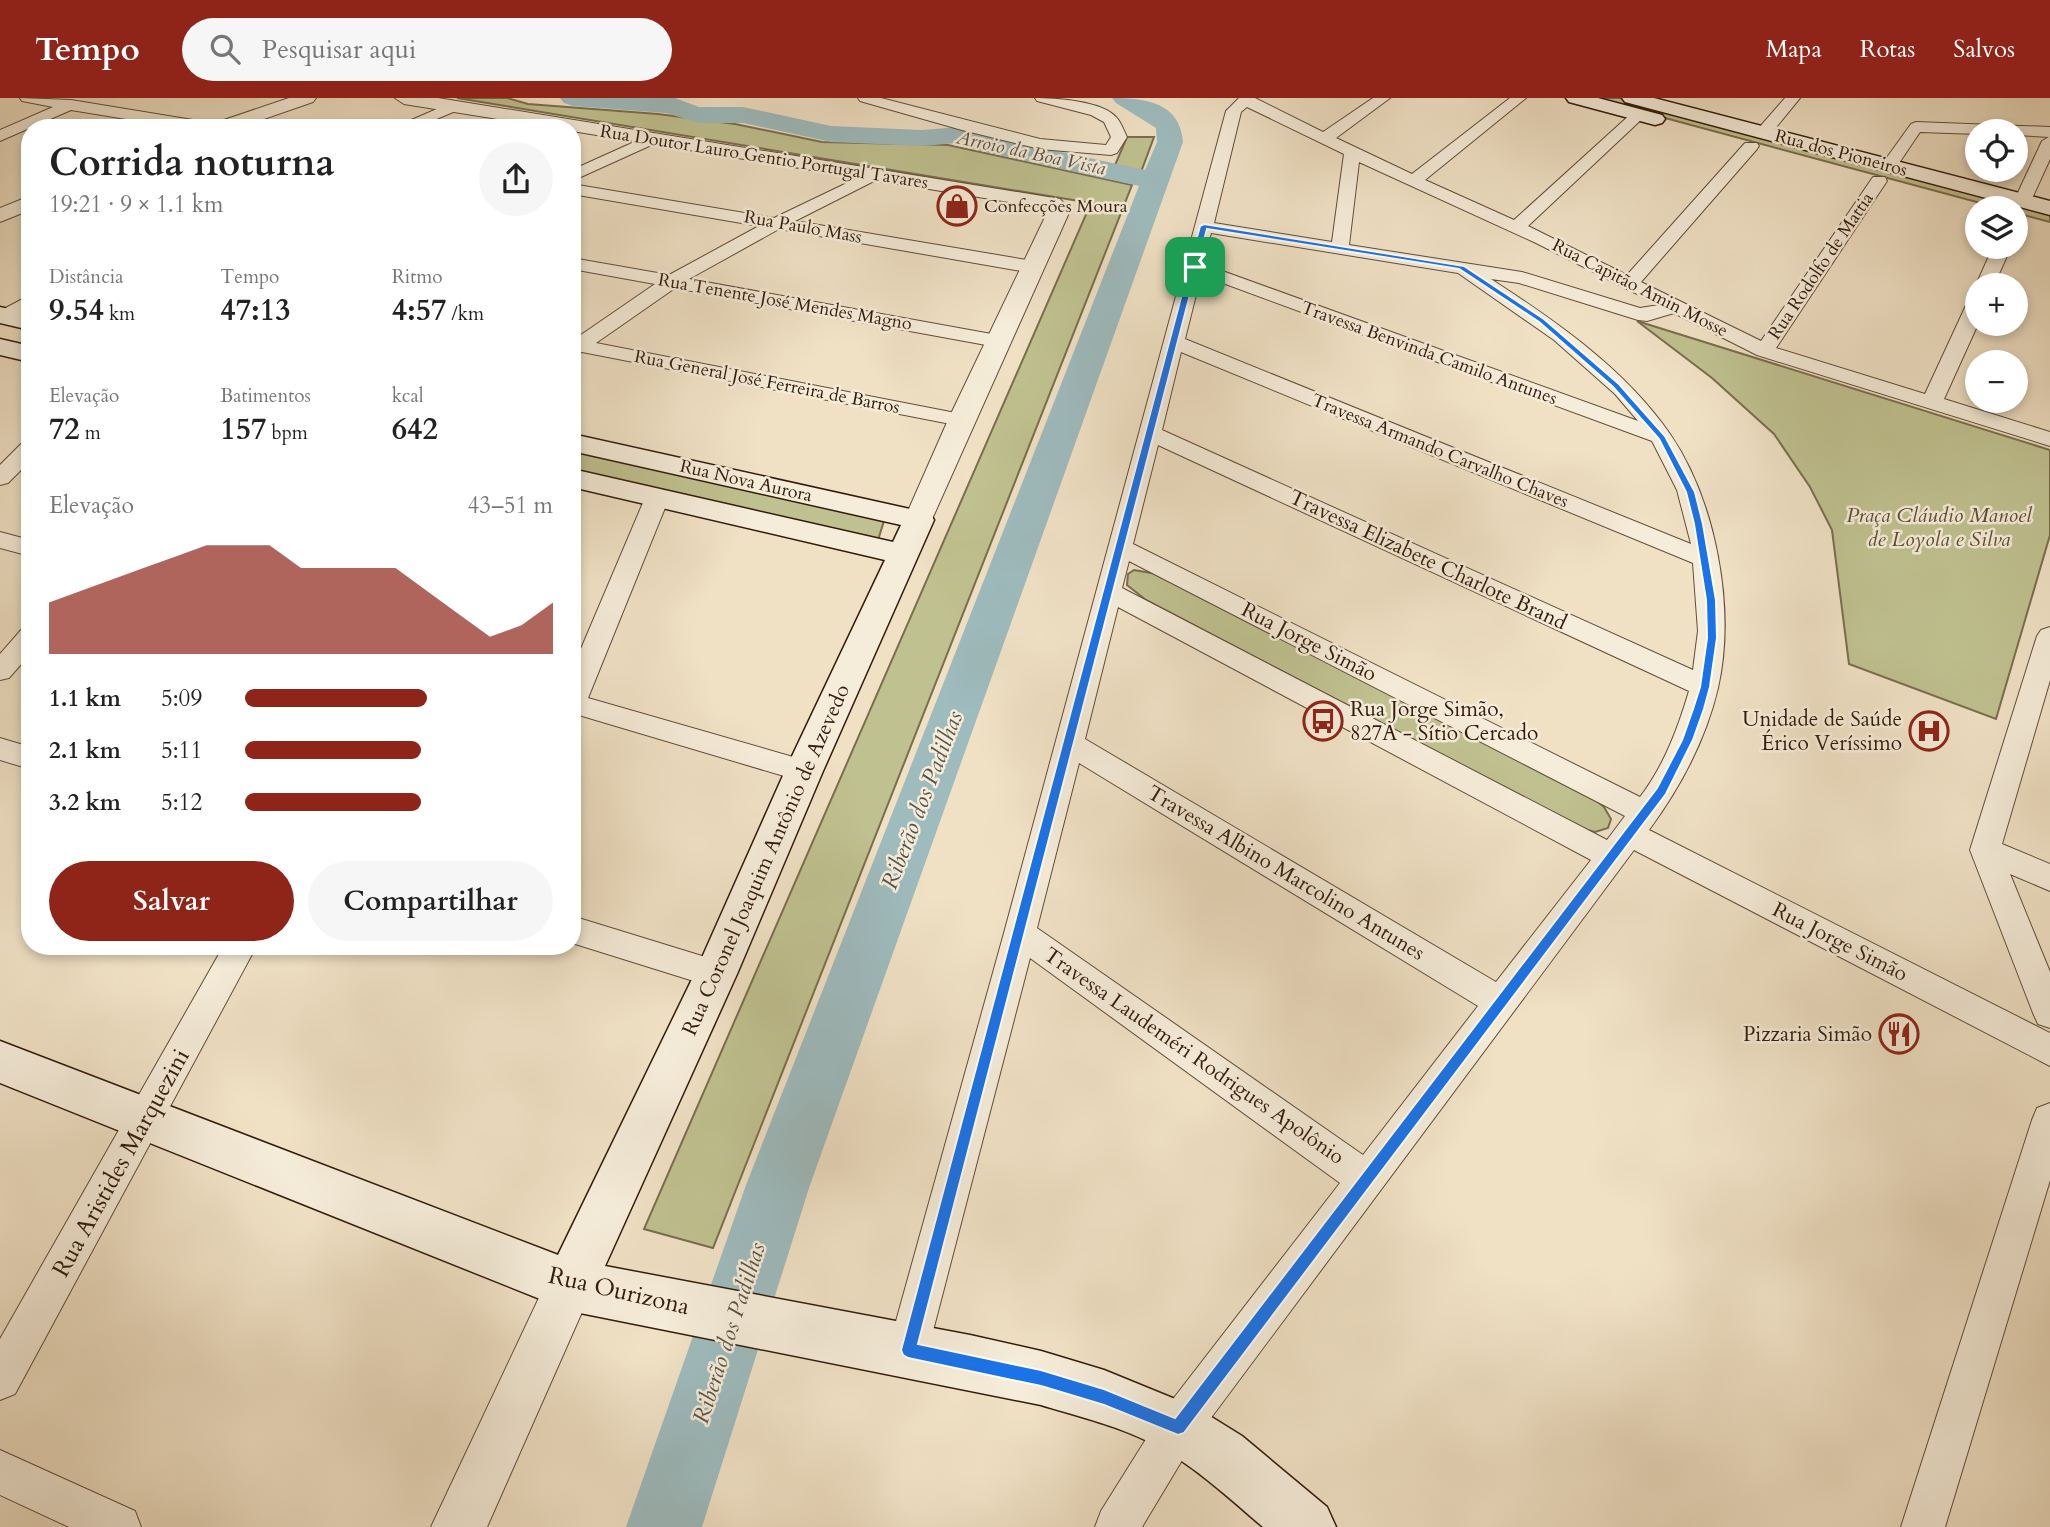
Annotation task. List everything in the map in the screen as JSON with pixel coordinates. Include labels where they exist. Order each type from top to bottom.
[{"type":"main road","name":"Rua dos Pioneiros","points":[[1576,98],[1644,103],[1757,139],[1965,196]]},
{"type":"main road","name":"Rua dos Pioneiros","points":[[1884,173],[1965,201]]},
{"type":"main road","name":"Rua dos Pioneiros","points":[[2028,210],[2050,208]]},
{"type":"main road","name":"Rua dos Pioneiros","points":[[2028,215],[2050,225]]},
{"type":"main road","points":[[0,347],[21,352]]},
{"type":"main road","name":"Rua Nova Aurora","points":[[581,445],[912,538]]},
{"type":"main road","name":"Rua Nova Aurora","points":[[581,480],[657,498],[912,538]]},
{"type":"main road","name":"Rua Coronel Joaquim Antônio de Azevedo","points":[[570,1285],[716,974],[803,771],[912,538]]},
{"type":"main road","name":"Rua Ourizona","points":[[0,1062],[570,1285],[908,1350],[1041,1378],[1104,1397],[1178,1427],[1231,1463],[1307,1527]]},
{"type":"main road","points":[[510,1261],[545,1256],[594,1231]]},
{"type":"street","points":[[27,98],[155,119]]},
{"type":"street","points":[[38,119],[85,98]]},
{"type":"street","points":[[245,119],[307,98]]},
{"type":"street","name":"Rua Doutor Lauro Gentio Portugal Tavares","points":[[404,98],[528,119]]},
{"type":"street","points":[[865,98],[967,127],[1040,144],[1111,150],[1119,137],[1110,119],[1042,98]]},
{"type":"street","points":[[1324,139],[1383,98]]},
{"type":"street","points":[[1413,181],[1519,98]]},
{"type":"street","points":[[1629,284],[1793,98]]},
{"type":"street","points":[[908,1350],[1110,592],[1234,111],[1247,99]]},
{"type":"street","name":"Rua Capitão Amin Mosse","points":[[1247,99],[1352,153],[1517,227],[1763,351],[2050,439]]},
{"type":"street","points":[[1517,227],[1644,103]]},
{"type":"street","points":[[423,119],[453,107]]},
{"type":"street","points":[[0,136],[21,127]]},
{"type":"street","name":"Rua Rodolfo de Mattia","points":[[1763,351],[1916,127],[2050,132]]},
{"type":"street","name":"Rua Doutor Lauro Gentio Portugal Tavares","points":[[581,128],[1041,200]]},
{"type":"street","points":[[581,172],[652,139]]},
{"type":"street","points":[[2025,196],[2050,141]]},
{"type":"street","points":[[1339,248],[1352,153]]},
{"type":"street","points":[[581,341],[672,281],[779,222],[874,175]]},
{"type":"street","name":"Rua Paulo Mass","points":[[581,190],[1033,267]]},
{"type":"street","name":"Rua Coronel Joaquim Antônio de Azevedo","points":[[912,538],[961,420],[1058,209],[1053,203],[1041,200]]},
{"type":"street","points":[[0,216],[21,206]]},
{"type":"street","points":[[1204,226],[1533,281],[1638,314],[1661,313],[1674,307]]},
{"type":"street","name":"Rua Tenente José Mendes Magno","points":[[581,265],[997,341]]},
{"type":"street","name":"Travessa Benvinda Camilo Antunes","points":[[1195,267],[1662,438]]},
{"type":"street","points":[[1116,1527],[1178,1427],[1629,834],[1676,765],[1705,687],[1712,638],[1711,600],[1705,559],[1690,492],[1662,438],[1616,386],[1567,340],[1461,267]]},
{"type":"street","points":[[1931,402],[1965,329]]},
{"type":"street","name":"Travessa Armando Carvalho Chaves","points":[[1175,342],[1705,559]]},
{"type":"street","name":"Rua General José Ferreira de Barros","points":[[581,347],[961,420]]},
{"type":"street","name":"Travessa Elizabete Charlote Brand","points":[[1151,433],[1705,687]]},
{"type":"street","points":[[0,478],[21,457]]},
{"type":"street","points":[[581,681],[657,498]]},
{"type":"street","points":[[0,540],[21,546]]},
{"type":"street","name":"Rua Jorge Simão","points":[[1121,547],[1629,834]]},
{"type":"street","name":"Rua Jorge Simão","points":[[1110,592],[1629,834],[2050,1050]]},
{"type":"street","points":[[2050,636],[1985,850],[2050,1013]]},
{"type":"street","points":[[0,671],[21,646]]},
{"type":"street","points":[[581,706],[803,771]]},
{"type":"street","name":"Travessa Albino Marcolino Antunes","points":[[1070,744],[1502,1003]]},
{"type":"street","points":[[0,749],[21,755]]},
{"type":"street","points":[[1985,850],[2050,878]]},
{"type":"street","points":[[581,932],[716,974]]},
{"type":"street","name":"Travessa Laudeméri Rodrigues Apolônio","points":[[1020,933],[1367,1180]]},
{"type":"street","name":"Rua Aristides Marquezini","points":[[0,1379],[236,955]]},
{"type":"street","points":[[1923,1527],[2050,1119]]},
{"type":"street","name":"Rua Coronel Joaquim Antônio de Azevedo","points":[[459,1527],[570,1285]]},
{"type":"street","points":[[0,1472],[119,1527]]},
{"type":"green space","points":[[457,98],[507,98],[528,104],[658,114],[735,124],[822,142],[948,145],[1132,185],[713,1248],[644,1229],[1091,203]]},
{"type":"green space","points":[[1591,98],[1621,98],[1993,196],[1965,196],[1965,199]]},
{"type":"green space","points":[[1127,137],[1154,137],[1141,172],[1115,165]]},
{"type":"green space","points":[[2028,205],[2050,211],[2050,222],[2028,216]]},
{"type":"green space","name":"Praça Cláudio Manoel de Loyola e Silva","points":[[1637,321],[2050,450],[2050,535],[1996,719],[1849,664],[1832,530],[1810,487],[1774,434],[1712,378]]},
{"type":"green space","points":[[581,452],[884,521],[878,540],[581,472]]},
{"type":"green space","points":[[1134,570],[1157,574],[1592,797],[1604,807],[1611,819],[1608,828],[1595,832],[1583,829],[1146,600],[1127,585],[1128,574]]},
{"type":"waterway","name":"Arroio da Boa Vista","points":[[573,98],[655,106],[672,105],[677,110],[699,115],[743,115],[831,134],[922,138],[960,135],[980,143],[1078,162],[1155,181]]},
{"type":"waterway","name":"Riberão dos Padilhas","points":[[664,1527],[778,1185],[1170,142],[1169,126],[1158,116],[1125,98]]},
{"type":"place","name":"Confecções Moura","points":[[957,206]]},
{"type":"place","name":"Rua Jorge Simão, 827A - Sítio Cercado","points":[[1323,721]]},
{"type":"place","name":"Unidade de Saúde Érico Veríssimo","points":[[1929,731]]},
{"type":"place","name":"Pizzaria Simão","points":[[1899,1034]]},
{"type":"route","points":[[1204,226],[1461,267],[1542,321],[1593,363],[1639,409],[1662,438],[1677,463],[1690,492],[1699,524],[1711,600],[1712,638],[1705,687],[1698,709],[1676,765],[1662,790],[1178,1427],[1104,1397],[1041,1378],[908,1350],[1195,267],[1204,226]]}]
